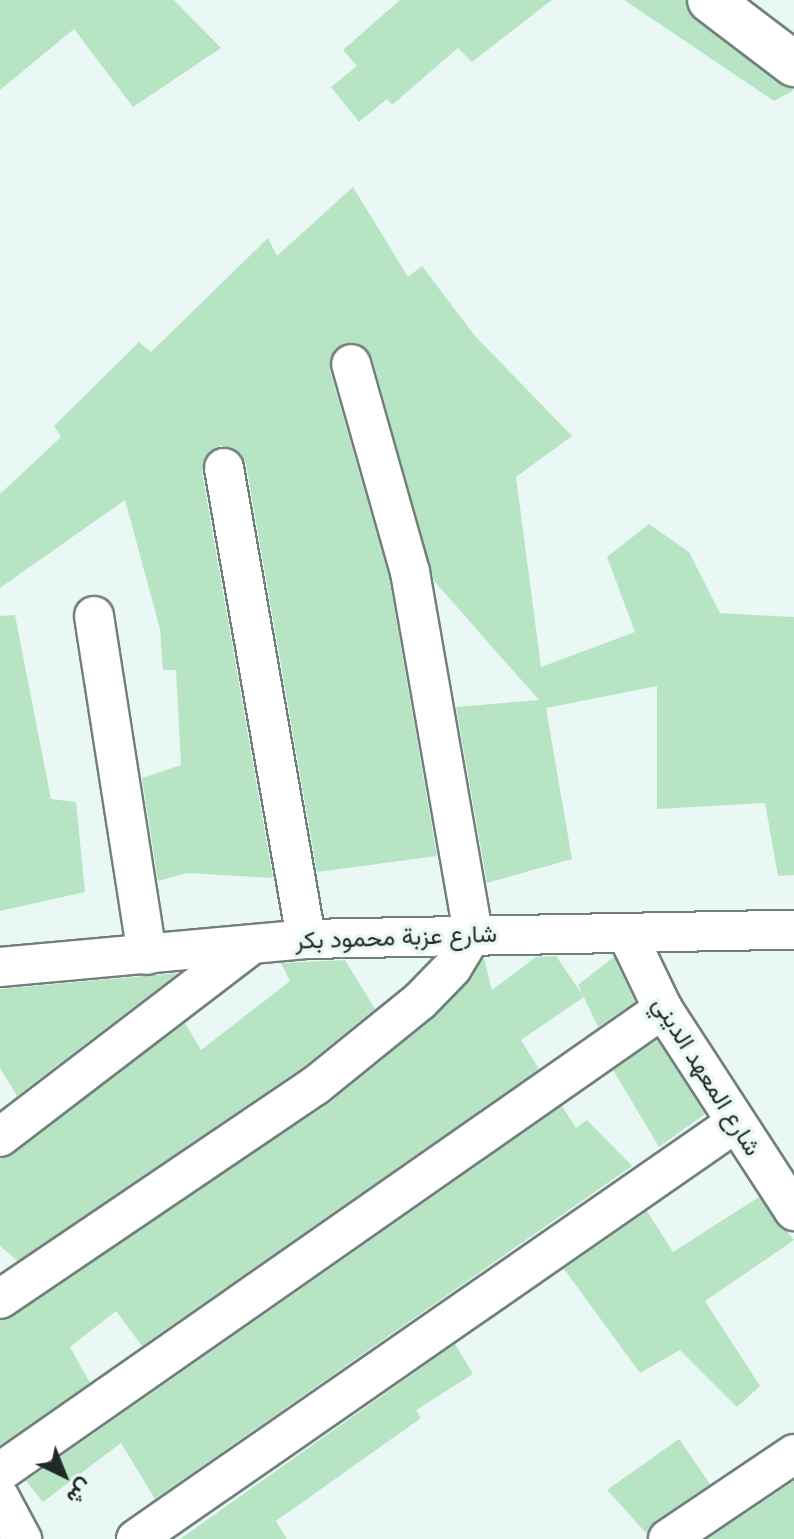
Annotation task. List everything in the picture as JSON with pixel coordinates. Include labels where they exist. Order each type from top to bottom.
[{"type":"highway","points":[[710,0],[794,64]]},
{"type":"street","points":[[0,1299],[315,1086],[420,1001],[452,968],[473,933],[410,572],[351,364]]},
{"type":"street","points":[[224,468],[306,939]]},
{"type":"street","points":[[94,616],[147,955]]},
{"type":"street","name":"شارع عزبة محمود بكر","points":[[0,967],[306,939],[473,933],[628,936],[794,930]]},
{"type":"street","name":"شارع المعهد الديني","points":[[628,936],[663,1009],[734,1124],[794,1211]]},
{"type":"street","points":[[0,1137],[252,944]]},
{"type":"street","points":[[0,1472],[663,1009]]},
{"type":"street","points":[[136,1539],[734,1124]]},
{"type":"street","points":[[668,1539],[794,1454]]},
{"type":"street","points":[[0,1498],[22,1539]]},
{"type":"building","points":[[0,0],[174,0],[221,48],[133,107],[74,29],[0,90]]},
{"type":"building","points":[[400,0],[552,0],[472,62],[458,48],[392,105],[387,99],[359,122],[331,87],[357,66],[343,50]]},
{"type":"building","points":[[624,0],[686,0],[695,20],[794,90],[774,101]]},
{"type":"building","points":[[353,187],[408,277],[422,266],[475,336],[572,436],[516,477],[541,667],[635,632],[607,557],[649,524],[689,552],[720,613],[794,617],[794,875],[778,876],[765,803],[657,809],[657,686],[546,708],[572,859],[487,883],[456,707],[539,700],[434,581],[372,358],[356,343],[335,349],[330,370],[389,577],[437,856],[317,872],[246,464],[240,453],[221,446],[209,452],[202,472],[273,878],[187,873],[158,881],[142,778],[181,765],[176,670],[163,670],[160,629],[125,500],[0,588],[0,494],[61,437],[54,426],[139,342],[151,352],[268,238],[277,256]]},
{"type":"building","points":[[15,615],[51,799],[76,802],[85,892],[0,911],[0,616]]},
{"type":"building","points":[[556,956],[584,997],[521,1040],[539,1069],[142,1346],[116,1311],[70,1347],[90,1383],[0,1445],[0,1321],[329,1103],[436,1016],[484,958],[492,990],[536,957]]},
{"type":"building","points":[[614,957],[635,1002],[598,1027],[578,985]]},
{"type":"building","points":[[345,960],[375,1009],[302,1068],[18,1261],[0,1246],[0,1159],[185,1023],[201,1050],[290,981],[281,963]]},
{"type":"building","points":[[178,973],[17,1096],[0,1068],[0,989]]},
{"type":"building","points":[[657,1040],[705,1114],[659,1147],[613,1070]]},
{"type":"building","points":[[562,1106],[576,1128],[587,1120],[632,1166],[155,1499],[121,1443],[43,1502],[26,1481]]},
{"type":"building","points":[[759,1197],[794,1240],[705,1301],[760,1386],[737,1407],[680,1350],[640,1373],[564,1269],[647,1211],[673,1252]]},
{"type":"building","points":[[455,1344],[473,1374],[416,1410],[421,1418],[276,1521],[287,1539],[180,1539]]},
{"type":"building","points":[[679,1439],[710,1484],[656,1521],[647,1534],[607,1490]]},
{"type":"building","points":[[794,1481],[794,1539],[707,1539]]}]
